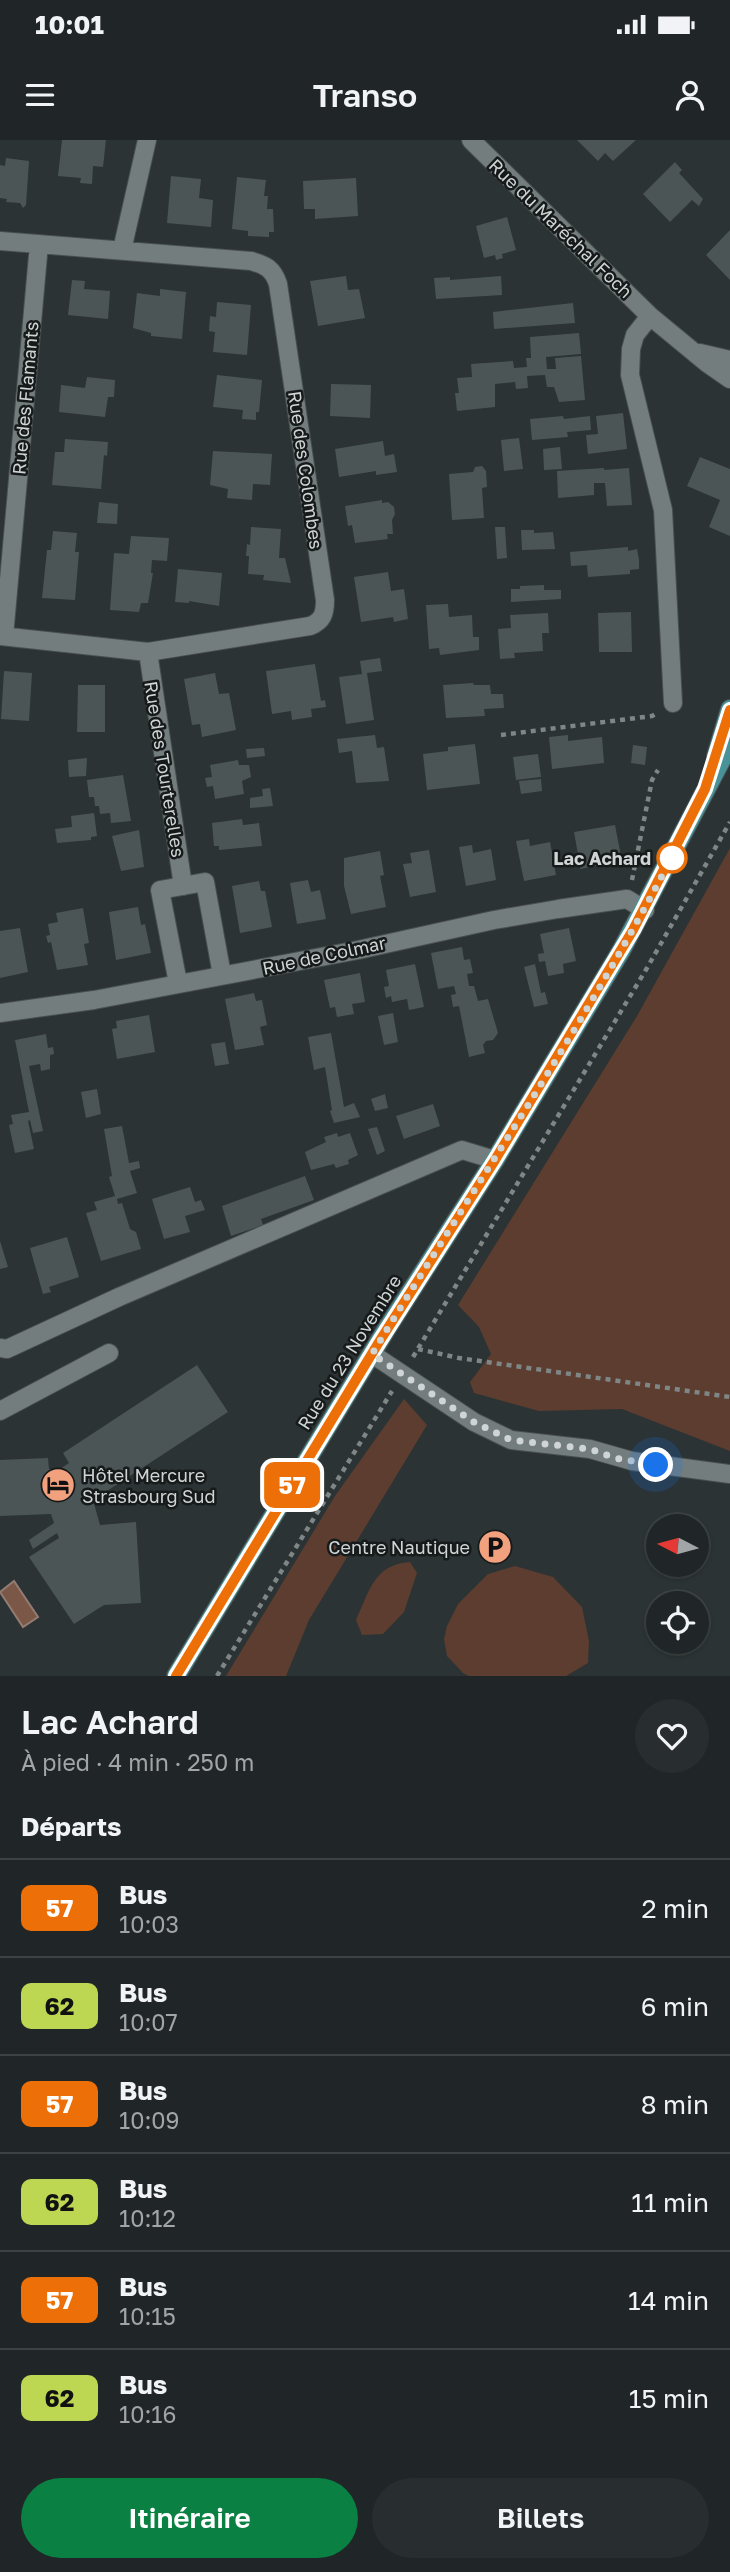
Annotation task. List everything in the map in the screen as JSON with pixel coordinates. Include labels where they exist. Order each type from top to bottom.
[{"type":"main road","name":"Rue du 23 Novembre","points":[[705,789],[730,709]]},
{"type":"main road","name":"Rue du 23 Novembre","points":[[176,1676],[372,1354],[495,1160],[645,910],[730,744]]},
{"type":"street","points":[[122,250],[147,140]]},
{"type":"street","name":"Rue du Maréchal Foch","points":[[471,140],[650,316],[730,379]]},
{"type":"street","name":"Rue des Colombes","points":[[0,241],[251,261],[269,267],[278,284],[325,600],[323,617],[310,626],[148,652],[2,636]]},
{"type":"street","name":"Rue des Flamants","points":[[2,636],[39,244]]},
{"type":"street","points":[[650,316],[635,335],[631,349],[630,375],[663,510],[673,703]]},
{"type":"street","name":"Rue du Maréchal Foch","points":[[693,351],[730,360]]},
{"type":"street","name":"Rue des Tourterelles","points":[[148,652],[183,886]]},
{"type":"street","points":[[178,983],[160,890],[205,882],[222,975]]},
{"type":"street","name":"Rue de Colmar","points":[[0,1013],[94,1000],[558,909],[627,900],[645,910]]},
{"type":"street","points":[[0,1348],[7,1349],[119,1297],[462,1150],[495,1160]]},
{"type":"street","points":[[0,1411],[109,1353]]},
{"type":"street","points":[[372,1354],[474,1422],[511,1440],[590,1449],[632,1461],[730,1474]]},
{"type":"path","points":[[501,735],[652,716],[673,703]]},
{"type":"path","points":[[631,881],[652,780],[658,770]]},
{"type":"path","points":[[217,1676],[647,968],[730,822]]},
{"type":"path","points":[[418,1349],[472,1360],[730,1396]]},
{"type":"shaded area","points":[[730,848],[730,1451],[622,1409],[539,1411],[474,1393],[470,1382],[491,1354],[479,1327],[458,1305],[637,1016]]},
{"type":"shaded area","points":[[404,1399],[427,1425],[309,1620],[286,1676],[226,1676],[335,1496]]},
{"type":"shaded area","points":[[410,1562],[417,1573],[404,1612],[383,1634],[362,1635],[356,1620],[374,1581],[388,1568]]},
{"type":"shaded area","points":[[515,1566],[553,1577],[582,1607],[589,1641],[588,1663],[566,1676],[469,1676],[447,1656],[444,1639],[458,1604],[488,1574]]},
{"type":"shaded area","points":[[14,1581],[38,1617],[23,1627],[0,1592]]},
{"type":"building","points":[[62,140],[106,140],[103,167],[93,166],[92,184],[80,183],[81,178],[58,176]]},
{"type":"building","points":[[577,140],[636,140],[613,161],[605,153],[598,161]]},
{"type":"building","points":[[6,158],[29,161],[26,205],[23,208],[20,203],[6,202],[7,199],[0,198],[0,165],[5,166]]},
{"type":"building","points":[[675,162],[682,170],[679,173],[703,199],[699,206],[692,200],[670,222],[643,194]]},
{"type":"building","points":[[171,176],[201,179],[199,198],[213,200],[211,227],[167,223]]},
{"type":"building","points":[[237,177],[266,180],[264,196],[268,196],[267,209],[273,209],[274,232],[269,232],[269,237],[248,236],[248,231],[232,229]]},
{"type":"building","points":[[356,178],[358,216],[315,219],[315,209],[304,209],[303,181]]},
{"type":"building","points":[[507,217],[516,250],[502,254],[503,258],[496,260],[495,255],[484,258],[476,226]]},
{"type":"building","points":[[730,230],[730,280],[706,255]]},
{"type":"building","points":[[346,276],[348,290],[359,289],[365,318],[318,326],[310,281]]},
{"type":"building","points":[[501,276],[502,295],[436,299],[434,278],[450,277],[450,280]]},
{"type":"building","points":[[72,280],[85,281],[84,289],[110,291],[108,319],[68,315]]},
{"type":"building","points":[[160,289],[186,292],[182,339],[151,336],[151,333],[133,328],[137,293],[160,296]]},
{"type":"building","points":[[217,302],[251,305],[247,355],[213,352],[215,332],[209,331],[210,316],[216,317]]},
{"type":"building","points":[[573,303],[575,323],[494,329],[493,312]]},
{"type":"building","points":[[579,333],[581,354],[546,357],[547,369],[556,369],[555,358],[581,356],[585,400],[559,402],[554,387],[547,387],[545,375],[527,376],[528,388],[516,389],[515,382],[495,384],[495,407],[457,411],[457,378],[472,377],[471,364],[513,361],[514,368],[527,367],[526,358],[531,358],[530,337]]},
{"type":"building","points":[[217,375],[262,380],[256,420],[242,419],[243,410],[213,407]]},
{"type":"building","points":[[87,377],[115,380],[114,397],[108,397],[105,417],[59,412],[61,385],[85,388]]},
{"type":"building","points":[[331,384],[371,385],[370,418],[330,416]]},
{"type":"building","points":[[623,413],[627,449],[588,454],[586,435],[598,434],[596,416]]},
{"type":"building","points":[[563,416],[564,419],[590,416],[591,430],[567,432],[568,437],[532,440],[530,419]]},
{"type":"building","points":[[519,438],[523,469],[504,471],[501,440]]},
{"type":"building","points":[[65,439],[108,442],[101,489],[52,485],[55,452],[64,452]]},
{"type":"building","points":[[383,441],[385,456],[394,454],[397,472],[376,475],[376,471],[339,477],[335,449]]},
{"type":"building","points":[[560,447],[562,469],[544,470],[543,449]]},
{"type":"building","points":[[213,451],[272,454],[270,485],[253,484],[252,500],[227,498],[228,489],[210,485]]},
{"type":"building","points":[[700,457],[730,469],[730,536],[709,527],[720,500],[687,486]]},
{"type":"building","points":[[482,466],[486,471],[487,487],[482,488],[484,518],[452,520],[449,474],[473,472],[475,467]]},
{"type":"building","points":[[629,468],[632,505],[607,506],[605,483],[594,483],[594,495],[558,498],[557,471]]},
{"type":"building","points":[[382,500],[382,503],[388,502],[394,507],[393,534],[387,534],[388,539],[355,543],[352,525],[348,526],[345,506]]},
{"type":"building","points":[[99,502],[118,504],[117,524],[97,523]]},
{"type":"building","points":[[251,527],[281,529],[279,558],[285,558],[291,583],[263,580],[264,575],[248,574],[249,556],[246,556]]},
{"type":"building","points":[[495,527],[505,527],[507,558],[497,559]]},
{"type":"building","points":[[521,530],[534,530],[534,533],[553,532],[555,549],[522,550]]},
{"type":"building","points":[[53,531],[77,533],[75,552],[79,552],[75,600],[42,598],[47,550],[51,550]]},
{"type":"building","points":[[131,536],[169,538],[167,561],[152,560],[153,573],[148,603],[141,603],[139,612],[110,610],[114,553],[129,554]]},
{"type":"building","points":[[628,547],[628,551],[637,549],[639,560],[639,569],[630,570],[630,574],[588,577],[587,565],[571,566],[570,552]]},
{"type":"building","points":[[178,569],[222,573],[219,606],[189,601],[175,602]]},
{"type":"building","points":[[388,572],[391,591],[404,589],[408,619],[394,622],[393,617],[361,622],[354,577]]},
{"type":"building","points":[[544,585],[544,590],[561,590],[561,599],[511,602],[511,589]]},
{"type":"building","points":[[448,604],[449,617],[472,615],[473,637],[479,637],[479,650],[440,655],[439,648],[429,649],[426,605]]},
{"type":"building","points":[[631,612],[632,652],[599,652],[598,613]]},
{"type":"building","points":[[548,613],[549,633],[542,633],[543,651],[514,653],[515,658],[500,659],[498,629],[511,628],[510,615]]},
{"type":"building","points":[[380,658],[382,671],[367,673],[374,720],[346,724],[339,677],[362,674],[360,661]]},
{"type":"building","points":[[315,664],[321,701],[325,700],[326,707],[311,709],[312,717],[292,720],[291,711],[272,714],[266,671]]},
{"type":"building","points":[[4,671],[32,673],[29,721],[1,719]]},
{"type":"building","points":[[215,673],[219,694],[229,693],[236,730],[202,737],[200,724],[192,725],[184,679]]},
{"type":"building","points":[[78,685],[105,685],[105,732],[77,732]]},
{"type":"building","points":[[443,685],[490,685],[491,694],[503,694],[504,708],[484,709],[485,716],[446,718]]},
{"type":"building","points":[[375,735],[377,748],[384,747],[389,781],[356,783],[352,751],[339,753],[337,739]]},
{"type":"building","points":[[568,735],[568,741],[602,737],[604,763],[552,769],[549,737]]},
{"type":"building","points":[[475,744],[480,784],[427,790],[423,754],[448,751],[448,747]]},
{"type":"building","points":[[633,745],[647,747],[645,765],[631,763]]},
{"type":"building","points":[[264,748],[265,756],[247,758],[246,749]]},
{"type":"building","points":[[538,754],[541,777],[516,780],[513,757]]},
{"type":"building","points":[[87,758],[86,776],[69,777],[68,760]]},
{"type":"building","points":[[238,760],[239,765],[249,765],[251,777],[242,781],[244,794],[215,799],[213,786],[207,787],[205,778],[212,777],[210,765]]},
{"type":"building","points":[[123,775],[131,821],[111,823],[110,813],[100,814],[94,797],[89,797],[87,780]]},
{"type":"building","points":[[541,779],[542,791],[521,794],[519,781]]},
{"type":"building","points":[[270,788],[273,806],[250,808],[250,798],[263,796],[262,789]]},
{"type":"building","points":[[94,813],[97,836],[91,837],[91,840],[57,843],[55,829],[72,827],[71,816]]},
{"type":"building","points":[[242,819],[243,825],[259,823],[262,846],[219,850],[219,846],[214,846],[212,823]]},
{"type":"building","points":[[615,825],[622,861],[580,869],[580,866],[576,867],[574,860],[579,860],[574,832]]},
{"type":"building","points":[[139,830],[144,867],[121,871],[112,836]]},
{"type":"building","points":[[529,839],[530,846],[550,842],[556,875],[524,881],[516,841]]},
{"type":"building","points":[[472,845],[473,853],[491,849],[496,880],[466,886],[459,847]]},
{"type":"building","points":[[429,850],[436,892],[410,897],[403,864],[412,863],[410,853]]},
{"type":"building","points":[[380,851],[384,875],[380,876],[386,907],[351,914],[344,886],[344,858]]},
{"type":"building","points":[[308,880],[311,892],[320,890],[326,919],[297,924],[290,883]]},
{"type":"building","points":[[259,881],[261,891],[265,891],[272,927],[240,933],[232,886]]},
{"type":"building","points":[[138,907],[141,925],[145,924],[151,953],[116,960],[109,912]]},
{"type":"building","points":[[83,908],[89,943],[84,944],[88,965],[57,970],[51,942],[48,943],[46,936],[50,935],[48,924],[58,922],[56,913]]},
{"type":"building","points":[[20,928],[28,972],[0,978],[0,931]]},
{"type":"building","points":[[569,928],[576,961],[563,964],[564,973],[548,976],[545,961],[539,962],[538,954],[544,953],[540,934]]},
{"type":"building","points":[[462,947],[464,960],[470,959],[473,973],[467,974],[469,986],[474,986],[478,1001],[488,999],[498,1033],[493,1040],[486,1041],[483,1045],[485,1053],[469,1057],[459,1006],[453,1007],[451,995],[456,994],[454,986],[438,989],[431,953]]},
{"type":"building","points":[[415,964],[424,1007],[409,1010],[407,999],[392,1002],[391,996],[386,998],[384,987],[389,986],[386,970]]},
{"type":"building","points":[[535,964],[541,993],[545,992],[548,1004],[534,1007],[524,967]]},
{"type":"building","points":[[360,973],[365,1002],[352,1004],[354,1014],[337,1017],[335,1007],[330,1008],[324,980]]},
{"type":"building","points":[[254,993],[256,1001],[262,1000],[267,1025],[260,1027],[264,1045],[235,1050],[225,999]]},
{"type":"building","points":[[393,1013],[398,1042],[384,1045],[378,1016]]},
{"type":"building","points":[[149,1015],[155,1052],[117,1059],[112,1029],[117,1028],[116,1021]]},
{"type":"building","points":[[331,1033],[344,1107],[354,1103],[360,1117],[334,1123],[325,1067],[314,1070],[308,1037]]},
{"type":"building","points":[[46,1034],[48,1048],[53,1047],[54,1054],[50,1055],[50,1069],[41,1071],[40,1064],[29,1066],[43,1131],[33,1133],[30,1120],[28,1121],[34,1149],[15,1153],[9,1125],[13,1124],[11,1115],[29,1112],[15,1040]]},
{"type":"building","points":[[225,1042],[229,1064],[215,1066],[211,1044]]},
{"type":"building","points":[[97,1089],[101,1114],[86,1118],[81,1092]]},
{"type":"building","points":[[385,1094],[388,1108],[375,1111],[371,1099]]},
{"type":"building","points":[[433,1104],[440,1126],[404,1139],[396,1116]]},
{"type":"building","points":[[122,1126],[129,1163],[139,1161],[140,1168],[130,1171],[137,1193],[117,1199],[118,1204],[122,1203],[130,1229],[136,1232],[141,1249],[101,1261],[86,1213],[97,1210],[94,1202],[115,1196],[109,1177],[112,1176],[104,1129]]},
{"type":"building","points":[[377,1127],[385,1151],[377,1155],[368,1129]]},
{"type":"building","points":[[337,1133],[338,1137],[350,1133],[358,1155],[348,1160],[349,1164],[336,1168],[334,1164],[311,1170],[305,1152],[326,1142],[324,1137]]},
{"type":"building","points":[[305,1176],[314,1200],[261,1219],[263,1225],[231,1236],[222,1206]]},
{"type":"building","points":[[190,1187],[195,1202],[201,1200],[205,1210],[185,1216],[190,1232],[164,1239],[152,1199]]},
{"type":"building","points":[[67,1237],[79,1277],[49,1287],[51,1292],[43,1294],[30,1248]]},
{"type":"building","points":[[0,1241],[8,1267],[0,1269]]},
{"type":"building","name":"Hôtel Mercure Strasbourg Sud","points":[[197,1365],[228,1412],[93,1500],[100,1525],[136,1522],[141,1603],[104,1605],[74,1624],[29,1557],[59,1538],[57,1533],[33,1549],[29,1540],[54,1523],[51,1514],[0,1516],[0,1460],[48,1458],[49,1469],[60,1469],[69,1463],[63,1453]]},
{"type":"bus line","name":"57","points":[[176,1676],[379,1342],[495,1160],[645,910],[705,789],[730,710]]},
{"type":"place","name":"Lac Achard","points":[[672,858]]},
{"type":"place","name":"Hôtel Mercure Strasbourg Sud","points":[[58,1485]]},
{"type":"place","name":"Centre Nautique","points":[[495,1547]]},
{"type":"route","points":[[656,1465],[615,1458],[590,1449],[511,1440],[474,1422],[372,1354],[495,1160],[621,951],[674,853],[672,858]]}]
